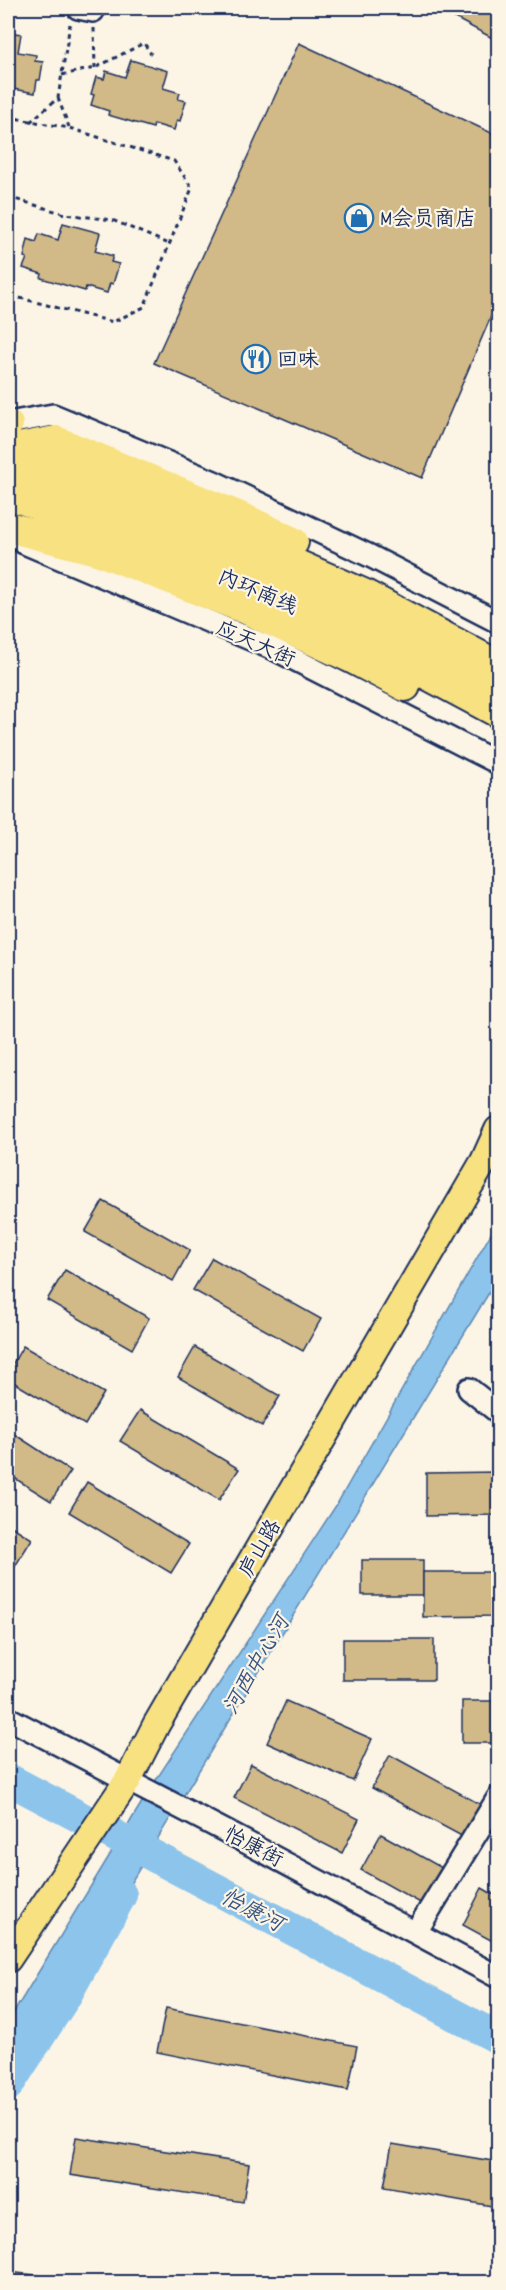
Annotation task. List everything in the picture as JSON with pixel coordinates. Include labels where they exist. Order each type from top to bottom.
[{"type":"highway","points":[[8,435],[56,441],[243,518],[498,642]]},
{"type":"highway","name":"内环南线","points":[[8,435],[363,594],[498,666]]},
{"type":"highway","name":"内环南线","points":[[8,494],[132,537],[322,618],[498,712]]},
{"type":"highway","points":[[8,527],[100,551],[244,608],[354,659],[498,734]]},
{"type":"main road","points":[[8,466],[146,515],[332,594],[498,680]]},
{"type":"main road","points":[[8,479],[143,524],[327,603],[498,692]]},
{"type":"main road","name":"庐山路","points":[[8,1959],[125,1784],[156,1725],[484,1161],[498,1130]]},
{"type":"street","points":[[8,435],[53,416],[214,482],[370,556],[498,622]]},
{"type":"street","name":"应天大街","points":[[8,536],[276,650],[498,763]]},
{"type":"street","points":[[469,1389],[498,1412]]},
{"type":"street","name":"怡康街","points":[[8,1718],[125,1784],[150,1792],[498,1977]]},
{"type":"street","points":[[416,1932],[498,1798]]},
{"type":"path","points":[[81,12],[95,68]]},
{"type":"path","points":[[69,128],[58,98],[62,75],[81,12]]},
{"type":"path","points":[[62,75],[95,68],[144,43],[151,54]]},
{"type":"path","points":[[30,122],[58,98]]},
{"type":"path","points":[[8,117],[69,128],[174,161],[192,188],[144,308],[113,322],[8,295]]},
{"type":"path","points":[[8,197],[65,214],[112,220],[169,244]]},
{"type":"water","points":[[498,1221],[498,1278],[8,2085],[8,2022],[150,1789],[337,1504]]},
{"type":"building","points":[[436,8],[498,8],[498,41]]},
{"type":"building","points":[[8,32],[21,34],[18,52],[36,55],[35,61],[43,62],[35,93],[14,89],[13,93],[8,92]]},
{"type":"building","name":"M会员商店","points":[[299,43],[498,136],[498,300],[422,478],[154,363]]},
{"type":"building","points":[[131,60],[168,71],[163,88],[180,93],[178,99],[186,101],[180,121],[177,120],[174,130],[154,124],[153,128],[108,115],[109,111],[91,105],[94,95],[91,94],[96,77],[104,79],[106,71],[125,77]]},
{"type":"building","points":[[63,223],[100,233],[95,251],[113,256],[111,262],[119,264],[113,284],[110,283],[107,293],[86,287],[85,291],[41,278],[42,274],[23,268],[27,258],[24,257],[28,239],[36,242],[39,234],[58,240]]},
{"type":"building","points":[[103,1201],[190,1250],[173,1281],[85,1232]]},
{"type":"building","points":[[212,1258],[321,1319],[303,1351],[193,1290]]},
{"type":"building","points":[[65,1270],[149,1318],[132,1349],[47,1300]]},
{"type":"building","points":[[23,1346],[104,1393],[85,1425],[8,1379],[8,1372]]},
{"type":"building","points":[[195,1347],[280,1396],[262,1426],[178,1377]]},
{"type":"building","points":[[140,1410],[239,1469],[219,1500],[120,1441]]},
{"type":"building","points":[[8,1430],[71,1471],[51,1501],[8,1474]]},
{"type":"building","points":[[498,1472],[498,1515],[426,1516],[426,1473]]},
{"type":"building","points":[[87,1482],[189,1544],[171,1573],[69,1512]]},
{"type":"building","points":[[8,1524],[32,1539],[14,1568],[8,1564]]},
{"type":"building","points":[[362,1560],[423,1560],[423,1595],[362,1595]]},
{"type":"building","points":[[423,1572],[498,1572],[498,1616],[423,1617]]},
{"type":"building","points":[[343,1639],[434,1639],[434,1680],[343,1680]]},
{"type":"building","points":[[286,1701],[372,1739],[353,1781],[267,1743]]},
{"type":"building","points":[[462,1701],[498,1701],[498,1743],[462,1743]]},
{"type":"building","points":[[390,1755],[487,1808],[469,1840],[372,1788]]},
{"type":"building","points":[[251,1764],[359,1819],[342,1853],[234,1798]]},
{"type":"building","points":[[381,1834],[453,1874],[433,1910],[361,1870]]},
{"type":"building","points":[[482,1888],[498,1897],[498,1944],[463,1925]]},
{"type":"building","points":[[166,2008],[357,2046],[348,2090],[157,2052]]},
{"type":"building","points":[[76,2137],[249,2164],[243,2202],[70,2175]]},
{"type":"building","points":[[392,2144],[498,2162],[498,2207],[384,2187]]},
{"type":"building","points":[[8,2272],[98,2282],[8,2282]]},
{"type":"waterway","name":"怡康河","points":[[8,1779],[498,2038]]},
{"type":"waterway","name":"河西中心河","points":[[8,2085],[66,1995],[121,1895]]},
{"type":"place","name":"M会员商店","points":[[359,218]]},
{"type":"place","name":"回味","points":[[256,359]]}]
